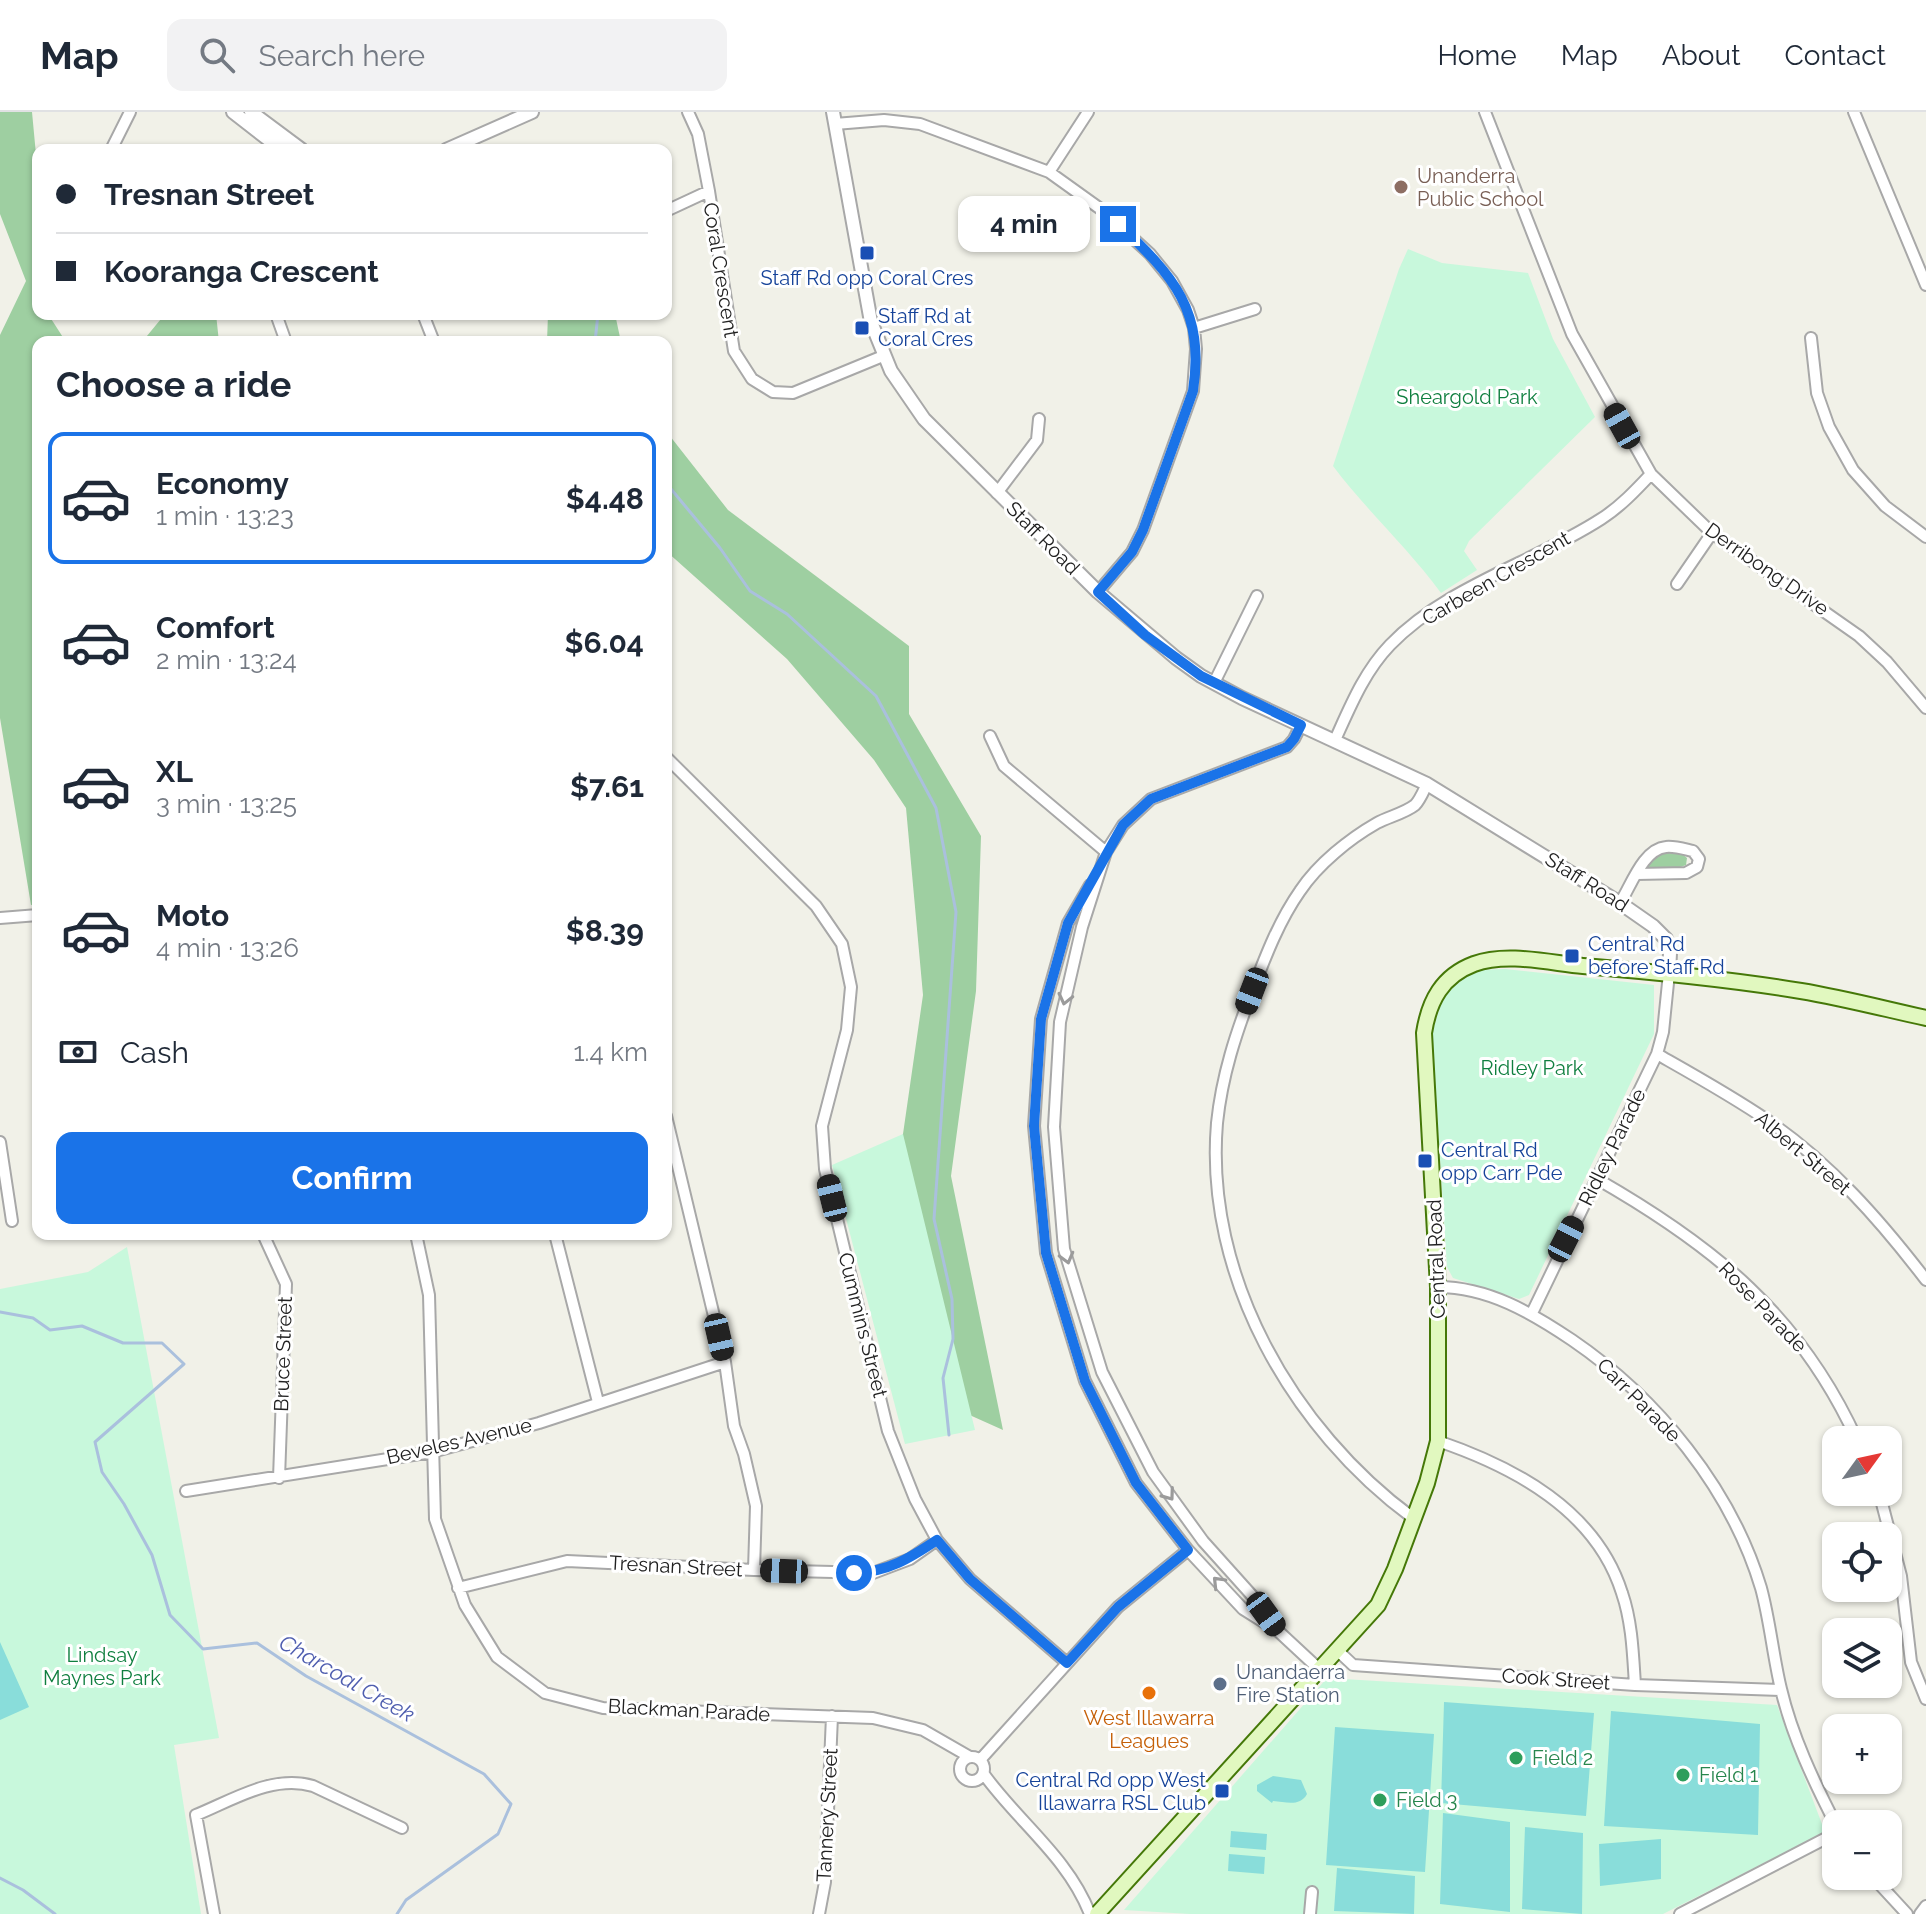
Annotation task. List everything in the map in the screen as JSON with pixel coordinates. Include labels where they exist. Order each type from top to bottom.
[{"type":"main road","name":"Central Road","points":[[1097,1914],[1378,1605],[1432,1471],[1438,1441],[1438,1287],[1424,1033],[1436,991],[1458,972],[1475,964],[1489,960],[1516,960],[1669,973],[1804,991],[1926,1018]]},
{"type":"street","points":[[114,144],[130,112]]},
{"type":"street","points":[[251,112],[294,144]]},
{"type":"street","points":[[460,144],[532,112]]},
{"type":"street","name":"Coral Crescent","points":[[688,112],[698,134],[709,191],[734,351],[752,379],[773,392],[793,393],[883,356]]},
{"type":"street","points":[[1049,172],[1088,112]]},
{"type":"street","name":"Derribong Drive","points":[[1485,112],[1572,334],[1651,474],[1712,533],[1859,636],[1887,662],[1926,708]]},
{"type":"street","points":[[1854,112],[1926,285]]},
{"type":"street","points":[[237,113],[275,144]]},
{"type":"street","points":[[834,118],[920,124],[1049,172],[1102,210],[1150,254],[1172,281],[1194,328],[1196,368],[1193,391],[1132,552],[1098,592]]},
{"type":"street","name":"Staff Road","points":[[834,118],[865,299],[883,356],[924,419],[1145,635],[1214,683],[1427,784],[1620,903],[1666,939],[1670,953],[1669,973]]},
{"type":"street","points":[[672,208],[709,191]]},
{"type":"street","points":[[1194,328],[1255,309]]},
{"type":"street","points":[[1811,338],[1817,393],[1829,427],[1853,470],[1885,506],[1926,537]]},
{"type":"street","points":[[997,493],[1037,440],[1039,419]]},
{"type":"street","name":"Carbeen Crescent","points":[[1335,740],[1359,689],[1390,645],[1434,608],[1602,519],[1651,474]]},
{"type":"street","points":[[1677,584],[1712,533]]},
{"type":"street","points":[[1214,683],[1257,596]]},
{"type":"street","points":[[1278,1631],[1256,1600],[1203,1541],[1153,1472],[1102,1372],[1064,1249],[1054,1127],[1060,1022],[1106,852],[1123,825],[1151,799],[1287,747],[1301,725]]},
{"type":"street","points":[[990,736],[1004,766],[1106,852]]},
{"type":"street","name":"Cummins Street","points":[[672,763],[816,906],[842,944],[851,987],[847,1030],[822,1126],[825,1169],[888,1431],[915,1499],[937,1540],[970,1579],[1067,1663]]},
{"type":"street","points":[[1413,1518],[1362,1477],[1329,1441],[1299,1402],[1259,1330],[1228,1244],[1218,1188],[1217,1125],[1224,1076],[1234,1039],[1271,943],[1301,888],[1363,833],[1415,805],[1427,784]]},
{"type":"street","points":[[1620,903],[1637,874],[1646,859],[1663,847],[1693,851],[1699,859],[1697,867],[1686,873],[1637,874]]},
{"type":"street","points":[[1099,870],[1068,923],[1041,1019],[1034,1126],[1046,1253],[1085,1381],[1136,1483],[1188,1550],[1243,1609],[1278,1631],[1320,1670]]},
{"type":"street","points":[[0,918],[32,915]]},
{"type":"street","name":"Ridley Parade","points":[[1532,1313],[1657,1054],[1663,1032],[1669,973]]},
{"type":"street","name":"Albert Street","points":[[1657,1054],[1770,1121],[1831,1171],[1888,1230],[1926,1280]]},
{"type":"street","points":[[672,1141],[725,1362],[734,1426],[756,1506],[754,1570]]},
{"type":"street","points":[[0,1142],[12,1221]]},
{"type":"street","name":"Rose Parade","points":[[1597,1179],[1681,1230],[1741,1278],[1802,1344],[1838,1399],[1851,1426]]},
{"type":"street","name":"Bruce Street","points":[[266,1240],[286,1284],[279,1478]]},
{"type":"street","name":"Blackman Parade","points":[[417,1240],[429,1295],[435,1519],[465,1605],[497,1657],[549,1695],[603,1708],[884,1720],[923,1730],[970,1760],[962,1776],[971,1780],[980,1776]]},
{"type":"street","points":[[557,1240],[598,1402]]},
{"type":"street","name":"Carr Parade","points":[[1438,1287],[1467,1289],[1532,1313],[1606,1363],[1673,1428],[1725,1503],[1760,1587],[1781,1690],[1815,1784],[1828,1810]]},
{"type":"street","name":"Beveles Avenue","points":[[186,1491],[432,1452],[539,1423],[725,1362]]},
{"type":"street","points":[[1438,1441],[1469,1451],[1518,1475],[1550,1495],[1580,1522],[1609,1563],[1622,1593],[1632,1643],[1635,1685]]},
{"type":"street","points":[[1883,1506],[1901,1576],[1911,1662],[1926,1699]]},
{"type":"street","name":"Tresnan Street","points":[[458,1588],[567,1561],[873,1573],[910,1559],[937,1540]]},
{"type":"street","points":[[1090,1914],[1084,1897],[1068,1873],[1035,1832],[980,1776],[970,1760],[1118,1607],[1188,1550]]},
{"type":"street","name":"Cook Street","points":[[1337,1650],[1353,1665],[1635,1685],[1781,1690]]},
{"type":"street","name":"Tannery Street","points":[[819,1914],[825,1882],[832,1716]]},
{"type":"street","points":[[214,1914],[196,1815],[270,1785],[299,1782],[402,1828]]},
{"type":"street","points":[[1680,1914],[1822,1840]]},
{"type":"street","points":[[1885,1890],[1907,1914]]},
{"type":"street","points":[[1310,1914],[1312,1892]]},
{"type":"street","points":[[1920,1914],[1926,1906]]},
{"type":"green space","points":[[0,112],[32,112],[35,144],[32,144],[32,320],[52,320],[62,336],[32,336],[31,905],[0,718],[0,335],[26,281],[0,214]]},
{"type":"green space","name":"Sheargold Park","points":[[1408,249],[1442,263],[1528,273],[1553,339],[1595,417],[1469,541],[1464,551],[1477,570],[1441,593],[1333,466]]},
{"type":"green space","points":[[160,320],[217,320],[218,336],[147,336]]},
{"type":"green space","points":[[548,320],[616,320],[620,336],[547,336]]},
{"type":"green space","points":[[672,439],[728,510],[909,646],[909,714],[981,836],[976,991],[951,1176],[1003,1430],[925,1395],[858,1209],[903,1134],[923,995],[906,808],[874,760],[787,659],[672,556]]},
{"type":"green space","points":[[1665,852],[1681,853],[1687,858],[1686,865],[1675,869],[1645,869],[1651,859]]},
{"type":"green space","name":"Ridley Park","points":[[1505,969],[1654,985],[1654,1034],[1529,1295],[1519,1299],[1453,1278],[1447,1267],[1432,1034],[1443,996],[1474,970]]},
{"type":"green space","points":[[903,1134],[975,1430],[905,1444],[832,1165]]},
{"type":"green space","name":"Lindsay Maynes Park","points":[[127,1247],[219,1738],[174,1745],[201,1914],[0,1914],[0,1289],[88,1272]]},
{"type":"green space","points":[[1327,1678],[1777,1705],[1822,1824],[1822,1834],[1663,1914],[1190,1914],[1124,1910]]},
{"type":"shaded area","points":[[0,1642],[29,1707],[0,1720]]},
{"type":"shaded area","name":"Field 2","points":[[1444,1702],[1594,1713],[1586,1816],[1441,1803]]},
{"type":"shaded area","name":"Field 1","points":[[1611,1711],[1760,1724],[1758,1835],[1604,1826]]},
{"type":"shaded area","name":"Field 3","points":[[1335,1727],[1434,1734],[1425,1872],[1326,1865]]},
{"type":"shaded area","points":[[1273,1776],[1301,1780],[1307,1794],[1301,1801],[1272,1803],[1257,1791],[1257,1785]]},
{"type":"shaded area","points":[[1443,1813],[1510,1822],[1510,1912],[1440,1904]]},
{"type":"shaded area","points":[[1525,1827],[1583,1833],[1582,1914],[1522,1909]]},
{"type":"shaded area","points":[[1231,1831],[1267,1834],[1266,1850],[1230,1847]]},
{"type":"shaded area","points":[[1661,1839],[1661,1879],[1600,1886],[1599,1844]]},
{"type":"shaded area","points":[[1229,1854],[1265,1857],[1264,1874],[1228,1871]]},
{"type":"shaded area","points":[[1337,1868],[1415,1876],[1414,1914],[1334,1911]]},
{"type":"waterway","points":[[596,336],[597,320]]},
{"type":"waterway","points":[[672,490],[720,548],[750,591],[787,614],[876,696],[936,808],[956,912],[934,1219],[952,1299],[953,1339],[943,1378],[949,1435]]},
{"type":"waterway","name":"Charcoal Creek","points":[[0,1312],[33,1318],[50,1330],[82,1326],[123,1343],[162,1343],[184,1364],[95,1442],[102,1472],[152,1555],[170,1615],[203,1649],[257,1643],[306,1676],[484,1774],[511,1804],[498,1834],[406,1900],[397,1914]]},
{"type":"waterway","points":[[0,1878],[23,1890],[55,1914]]},
{"type":"place","name":"Unanderra Public School","points":[[1401,187]]},
{"type":"place","name":"Staff Rd opp Coral Cres","points":[[867,253]]},
{"type":"place","name":"Staff Rd at Coral Cres","points":[[862,328]]},
{"type":"place","name":"Central Rd before Staff Rd","points":[[1572,956]]},
{"type":"place","name":"Central Rd opp Carr Pde","points":[[1425,1161]]},
{"type":"place","name":"Unandaerra Fire Station","points":[[1220,1684]]},
{"type":"place","name":"West Illawarra Leagues","points":[[1149,1693]]},
{"type":"place","name":"Field 2","points":[[1516,1758]]},
{"type":"place","name":"Field 1","points":[[1683,1775]]},
{"type":"place","name":"Central Rd opp West Illawarra RSL Club","points":[[1222,1791]]},
{"type":"place","name":"Field 3","points":[[1380,1800]]},
{"type":"route","points":[[854,1573],[873,1573],[892,1567],[910,1559],[937,1540],[970,1579],[1067,1663],[1118,1607],[1188,1550],[1136,1483],[1085,1381],[1046,1253],[1034,1126],[1041,1019],[1068,923],[1123,825],[1151,799],[1287,747],[1301,725],[1201,676],[1145,635],[1098,592],[1132,552],[1143,530],[1193,391],[1196,368],[1194,328],[1188,310],[1172,281],[1150,254],[1118,224]]}]
